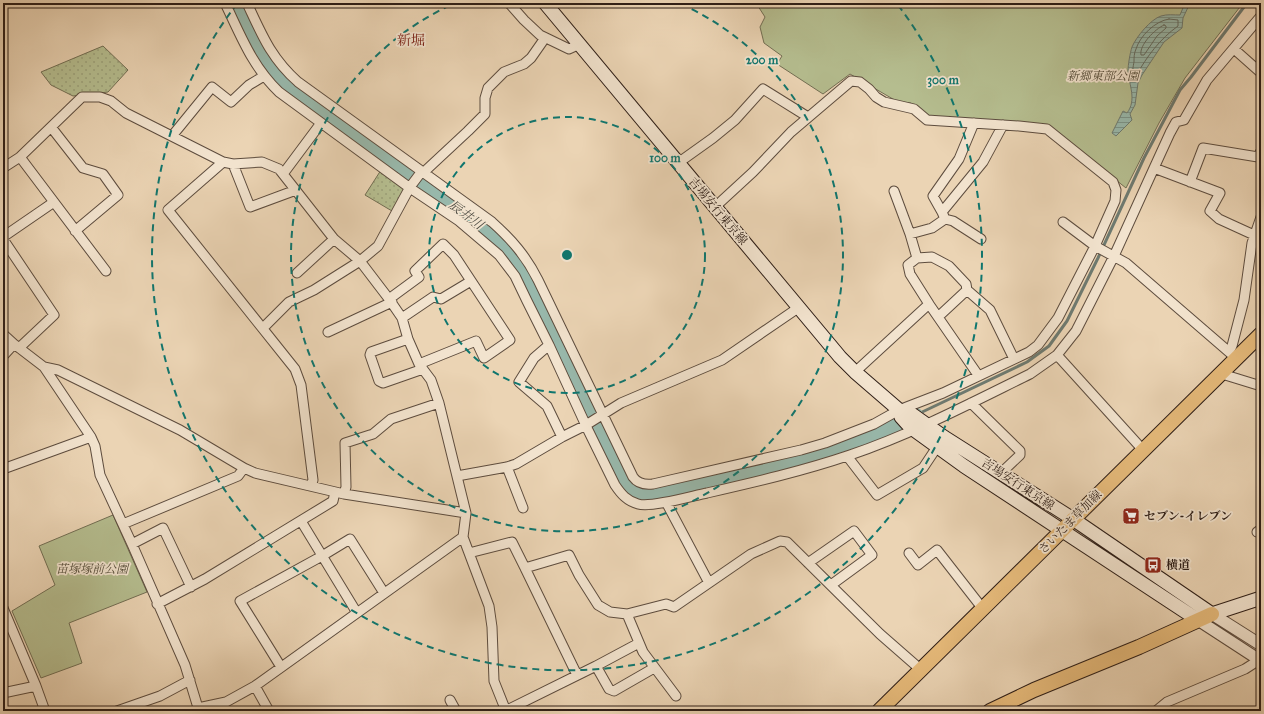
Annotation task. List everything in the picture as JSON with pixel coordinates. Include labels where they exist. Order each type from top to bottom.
[{"type":"main road","name":"吉場安行東京線","points":[[545,3],[798,308],[840,357],[855,372],[903,413],[937,447],[1198,620]]},
{"type":"main road","name":"さいたま草加線","points":[[879,711],[920,669],[1222,374],[1233,355],[1261,334]]},
{"type":"main road","name":"吉場安行東京線","points":[[917,426],[1001,473],[1073,519],[1212,614]]},
{"type":"main road","points":[[990,711],[1034,690],[1139,647],[1212,614],[1261,598]]},
{"type":"street","points":[[225,3],[253,60],[264,76],[279,92],[410,188],[459,221],[499,255],[515,276],[620,492],[628,500],[640,504],[666,502],[777,477],[847,456],[971,403],[1030,374],[1057,355],[1076,331],[1176,122],[1184,120],[1207,80],[1261,16]]},
{"type":"street","points":[[247,3],[267,45],[287,72],[304,86],[492,222],[517,246],[525,256],[538,280],[633,477],[646,485],[801,450],[825,443],[903,413],[978,375],[1028,352],[1043,340],[1058,318],[1096,246],[1115,201],[1116,190],[1113,182],[1047,130],[1003,125],[927,120],[914,109],[884,102],[876,97],[869,89],[856,81],[851,81],[791,132],[753,172],[715,207]]},
{"type":"street","points":[[509,3],[524,20],[545,38],[569,49],[580,44]]},
{"type":"street","points":[[263,328],[290,302],[314,290],[360,261],[378,246],[410,188],[423,172],[485,114],[485,98],[488,88],[504,72],[524,64],[531,58],[545,38]]},
{"type":"street","points":[[1234,49],[1261,73]]},
{"type":"street","points":[[172,136],[212,87],[232,102],[249,85],[264,76]]},
{"type":"street","points":[[678,163],[735,120],[763,89],[808,117]]},
{"type":"street","points":[[4,166],[20,157],[82,97],[100,97],[111,101],[126,113],[224,162],[233,164],[262,162],[279,169],[334,239],[360,261],[391,301],[402,318],[408,339],[421,366],[431,380],[439,403],[466,513],[463,537],[488,606],[492,627],[494,681],[505,711],[639,643]]},
{"type":"street","points":[[283,174],[321,123]]},
{"type":"street","points":[[974,123],[959,159],[933,196],[944,216],[981,239]]},
{"type":"street","points":[[910,234],[932,228],[944,216],[983,162],[1003,125]]},
{"type":"street","points":[[51,128],[83,168],[103,174],[118,195],[75,231]]},
{"type":"street","points":[[1190,182],[1203,148],[1258,157],[1261,151]]},
{"type":"street","points":[[20,157],[106,271]]},
{"type":"street","points":[[224,162],[168,210],[295,369],[302,385],[312,486]]},
{"type":"street","points":[[233,164],[250,207],[296,190]]},
{"type":"street","points":[[1154,168],[1220,193],[1210,211],[1219,219],[1254,235]]},
{"type":"street","points":[[894,191],[917,258]]},
{"type":"street","points":[[3,356],[54,315],[3,238],[54,202]]},
{"type":"street","points":[[1233,355],[1232,346],[1244,300],[1252,243],[1261,217]]},
{"type":"street","points":[[1062,222],[1096,246],[1126,263],[1233,355]]},
{"type":"street","points":[[297,273],[334,239]]},
{"type":"street","points":[[328,332],[391,301],[419,277],[415,271],[443,244],[454,255],[510,340],[484,358],[476,341],[383,383],[379,381],[370,355],[371,352],[408,339]]},
{"type":"street","points":[[978,375],[910,274],[908,265],[917,258],[932,257],[949,266],[966,284],[967,290],[990,310],[1014,359]]},
{"type":"street","points":[[402,318],[434,297],[441,299],[471,281]]},
{"type":"street","points":[[938,317],[967,290]]},
{"type":"street","points":[[855,372],[929,304]]},
{"type":"street","points":[[457,476],[516,464],[562,437],[587,425],[622,403],[722,360],[798,308]]},
{"type":"street","points":[[3,334],[44,367],[95,446],[100,475],[185,665],[199,709],[226,702],[255,686],[463,537]]},
{"type":"street","points":[[549,344],[534,358],[518,382],[547,406],[562,437]]},
{"type":"street","points":[[1057,355],[1143,450]]},
{"type":"street","points":[[44,367],[58,370],[158,418],[244,468],[272,478],[340,493],[466,513]]},
{"type":"street","points":[[1222,374],[1261,386]]},
{"type":"street","points":[[157,604],[205,579],[333,501],[346,487],[345,443],[373,434],[391,419],[439,403]]},
{"type":"street","points":[[971,403],[1020,451],[1020,455],[1001,473]]},
{"type":"street","points":[[3,469],[90,437]]},
{"type":"street","points":[[847,456],[877,495],[923,468],[937,447]]},
{"type":"street","points":[[506,467],[523,508]]},
{"type":"street","points":[[123,524],[186,496],[238,476],[244,468]]},
{"type":"street","points":[[666,502],[709,583]]},
{"type":"street","points":[[301,521],[357,613]]},
{"type":"street","points":[[132,544],[163,528],[191,587]]},
{"type":"street","points":[[808,563],[854,531],[872,555],[831,585]]},
{"type":"street","points":[[281,667],[240,601],[350,539],[384,593]]},
{"type":"street","points":[[525,568],[569,555],[598,606],[610,612],[627,614],[666,604],[674,607],[751,554],[780,540],[787,542],[880,634],[920,669]]},
{"type":"street","points":[[469,553],[512,542],[577,675]]},
{"type":"street","points":[[910,553],[918,565],[937,550],[983,609]]},
{"type":"street","points":[[4,613],[36,686],[45,711]]},
{"type":"street","points":[[627,614],[643,652],[676,696]]},
{"type":"street","points":[[1212,614],[1261,645]]},
{"type":"street","points":[[1156,711],[1167,702],[1245,669],[1260,661],[1198,620]]},
{"type":"street","points":[[596,666],[609,689],[614,691],[654,668]]},
{"type":"street","points":[[116,711],[160,696],[190,680]]},
{"type":"street","points":[[3,693],[36,686]]},
{"type":"street","points":[[255,686],[269,711]]},
{"type":"street","points":[[450,700],[456,711]]},
{"type":"green space","name":"新郷東部公園","points":[[756,3],[1243,3],[1185,78],[1159,123],[1126,188],[1047,125],[926,116],[911,103],[898,102],[850,74],[823,94],[777,64],[782,56],[764,43],[760,27],[765,17]]},
{"type":"green space","points":[[103,46],[128,70],[108,92],[73,96],[51,85],[41,72]]},
{"type":"green space","points":[[381,170],[403,187],[404,191],[392,211],[365,195]]},
{"type":"green space","name":"苗塚塚前公園","points":[[113,515],[147,592],[69,623],[82,663],[41,678],[12,611],[55,585],[39,546]]},
{"type":"water","points":[[1185,3],[1190,3],[1183,18],[1182,28],[1164,42],[1142,75],[1138,83],[1135,105],[1130,114],[1132,120],[1116,136],[1112,133],[1123,111],[1127,113],[1132,103],[1132,92],[1128,68],[1134,43],[1144,29],[1157,18],[1166,15],[1180,15]]},
{"type":"waterway","name":"辰井川","points":[[237,3],[255,44],[267,64],[282,82],[480,224],[508,249],[523,270],[630,491],[638,495],[651,495],[707,483],[801,459],[854,442],[915,416]]},
{"type":"waterway","points":[[918,414],[1027,362],[1049,346],[1067,321],[1144,158],[1180,90],[1247,3]]},
{"type":"place","name":"セブン-イレブン","points":[[1131,516]]},
{"type":"place","name":"横道","points":[[1153,565]]},
{"type":"district","name":"新堀","points":[[411,40]]}]
